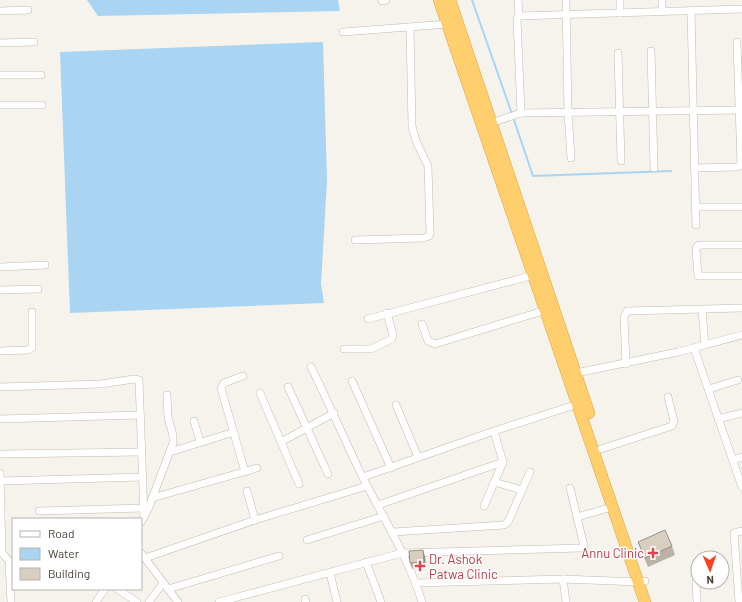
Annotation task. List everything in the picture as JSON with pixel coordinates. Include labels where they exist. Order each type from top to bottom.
[{"type":"highway","points":[[439,0],[487,124]]},
{"type":"highway","points":[[450,0],[487,124],[538,278],[576,373],[601,449],[642,582],[645,602]]},
{"type":"highway","points":[[538,278],[546,310],[612,507],[642,582],[653,602]]},
{"type":"street","points":[[518,0],[521,113]]},
{"type":"street","points":[[566,0],[568,112],[571,158]]},
{"type":"street","points":[[620,0],[620,13]]},
{"type":"street","points":[[662,0],[662,12]]},
{"type":"street","points":[[519,16],[691,12],[742,9]]},
{"type":"street","points":[[0,11],[28,10]]},
{"type":"street","points":[[691,12],[696,225]]},
{"type":"street","points":[[343,32],[448,24]]},
{"type":"street","points":[[355,240],[423,238],[428,237],[430,233],[428,166],[416,141],[412,126],[410,27]]},
{"type":"street","points":[[0,42],[34,42]]},
{"type":"street","points":[[694,168],[740,166],[740,110],[737,42]]},
{"type":"street","points":[[651,51],[654,168]]},
{"type":"street","points":[[618,53],[621,161]]},
{"type":"street","points":[[0,75],[41,75]]},
{"type":"street","points":[[0,105],[42,105]]},
{"type":"street","points":[[487,124],[521,113],[740,110]]},
{"type":"street","points":[[695,207],[742,207]]},
{"type":"street","points":[[742,245],[701,245],[697,246],[696,249],[698,276],[742,276]]},
{"type":"street","points":[[0,267],[45,265]]},
{"type":"street","points":[[368,319],[387,313],[538,278]]},
{"type":"street","points":[[0,290],[38,289]]},
{"type":"street","points":[[626,364],[624,317],[627,311],[742,308]]},
{"type":"street","points":[[422,324],[428,341],[431,344],[435,344],[546,310]]},
{"type":"street","points":[[702,310],[705,345]]},
{"type":"street","points":[[0,351],[28,350],[32,348],[32,312]]},
{"type":"street","points":[[344,349],[371,349],[392,339],[393,334],[387,313]]},
{"type":"street","points":[[576,373],[626,364],[742,335]]},
{"type":"street","points":[[694,348],[742,486]]},
{"type":"street","points":[[311,367],[334,413],[367,486],[393,532],[416,583],[422,602]]},
{"type":"street","points":[[242,376],[224,383],[221,387],[245,472]]},
{"type":"street","points":[[0,387],[101,384],[138,379],[143,477],[142,520]]},
{"type":"street","points":[[709,389],[738,380]]},
{"type":"street","points":[[352,381],[391,468]]},
{"type":"street","points":[[288,386],[306,429],[328,474]]},
{"type":"street","points":[[260,393],[300,484]]},
{"type":"street","points":[[142,520],[170,452],[174,438],[168,418],[167,395]]},
{"type":"street","points":[[601,449],[672,426],[674,420],[668,397]]},
{"type":"street","points":[[363,477],[494,431],[578,404]]},
{"type":"street","points":[[396,405],[418,457]]},
{"type":"street","points":[[281,442],[334,413]]},
{"type":"street","points":[[718,419],[742,413]]},
{"type":"street","points":[[0,419],[140,415]]},
{"type":"street","points":[[194,421],[200,442]]},
{"type":"street","points":[[484,506],[503,462],[494,431]]},
{"type":"street","points":[[170,452],[234,432]]},
{"type":"street","points":[[0,454],[141,452]]},
{"type":"street","points":[[733,460],[742,457]]},
{"type":"street","points":[[378,504],[503,462]]},
{"type":"street","points":[[152,498],[257,468]]},
{"type":"street","points":[[393,532],[504,525],[508,522],[530,472]]},
{"type":"street","points":[[0,473],[2,553],[9,561],[12,576],[11,602]]},
{"type":"street","points":[[0,481],[143,477]]},
{"type":"street","points":[[494,482],[522,490]]},
{"type":"street","points":[[178,602],[143,555],[367,486]]},
{"type":"street","points":[[219,602],[402,553],[581,548],[584,546],[570,488]]},
{"type":"street","points":[[247,491],[255,520]]},
{"type":"street","points":[[577,517],[612,507]]},
{"type":"street","points":[[40,511],[143,508]]},
{"type":"street","points":[[307,540],[384,516]]},
{"type":"street","points":[[739,602],[734,533],[742,531]]},
{"type":"street","points":[[149,602],[165,586],[279,556]]},
{"type":"street","points":[[366,562],[381,602]]},
{"type":"street","points":[[330,573],[337,602]]},
{"type":"street","points":[[416,583],[563,579],[642,582]]},
{"type":"street","points":[[563,579],[566,602]]},
{"type":"street","points":[[96,602],[104,590]]},
{"type":"street","points":[[118,590],[136,602]]},
{"type":"street","points":[[696,590],[697,602]]},
{"type":"water","points":[[87,0],[338,0],[340,11],[98,16]]},
{"type":"water","points":[[323,42],[327,181],[321,284],[324,303],[70,313],[60,52]]},
{"type":"building","points":[[665,530],[672,546],[645,558],[638,542]]},
{"type":"building","points":[[423,550],[424,562],[410,563],[409,551]]},
{"type":"waterway","points":[[472,0],[512,114]]},
{"type":"waterway","points":[[514,120],[533,176],[671,171]]},
{"type":"place","name":"Annu Clinic","points":[[653,553]]},
{"type":"place","name":"Dr. Ashok Patwa Clinic","points":[[420,566]]}]
